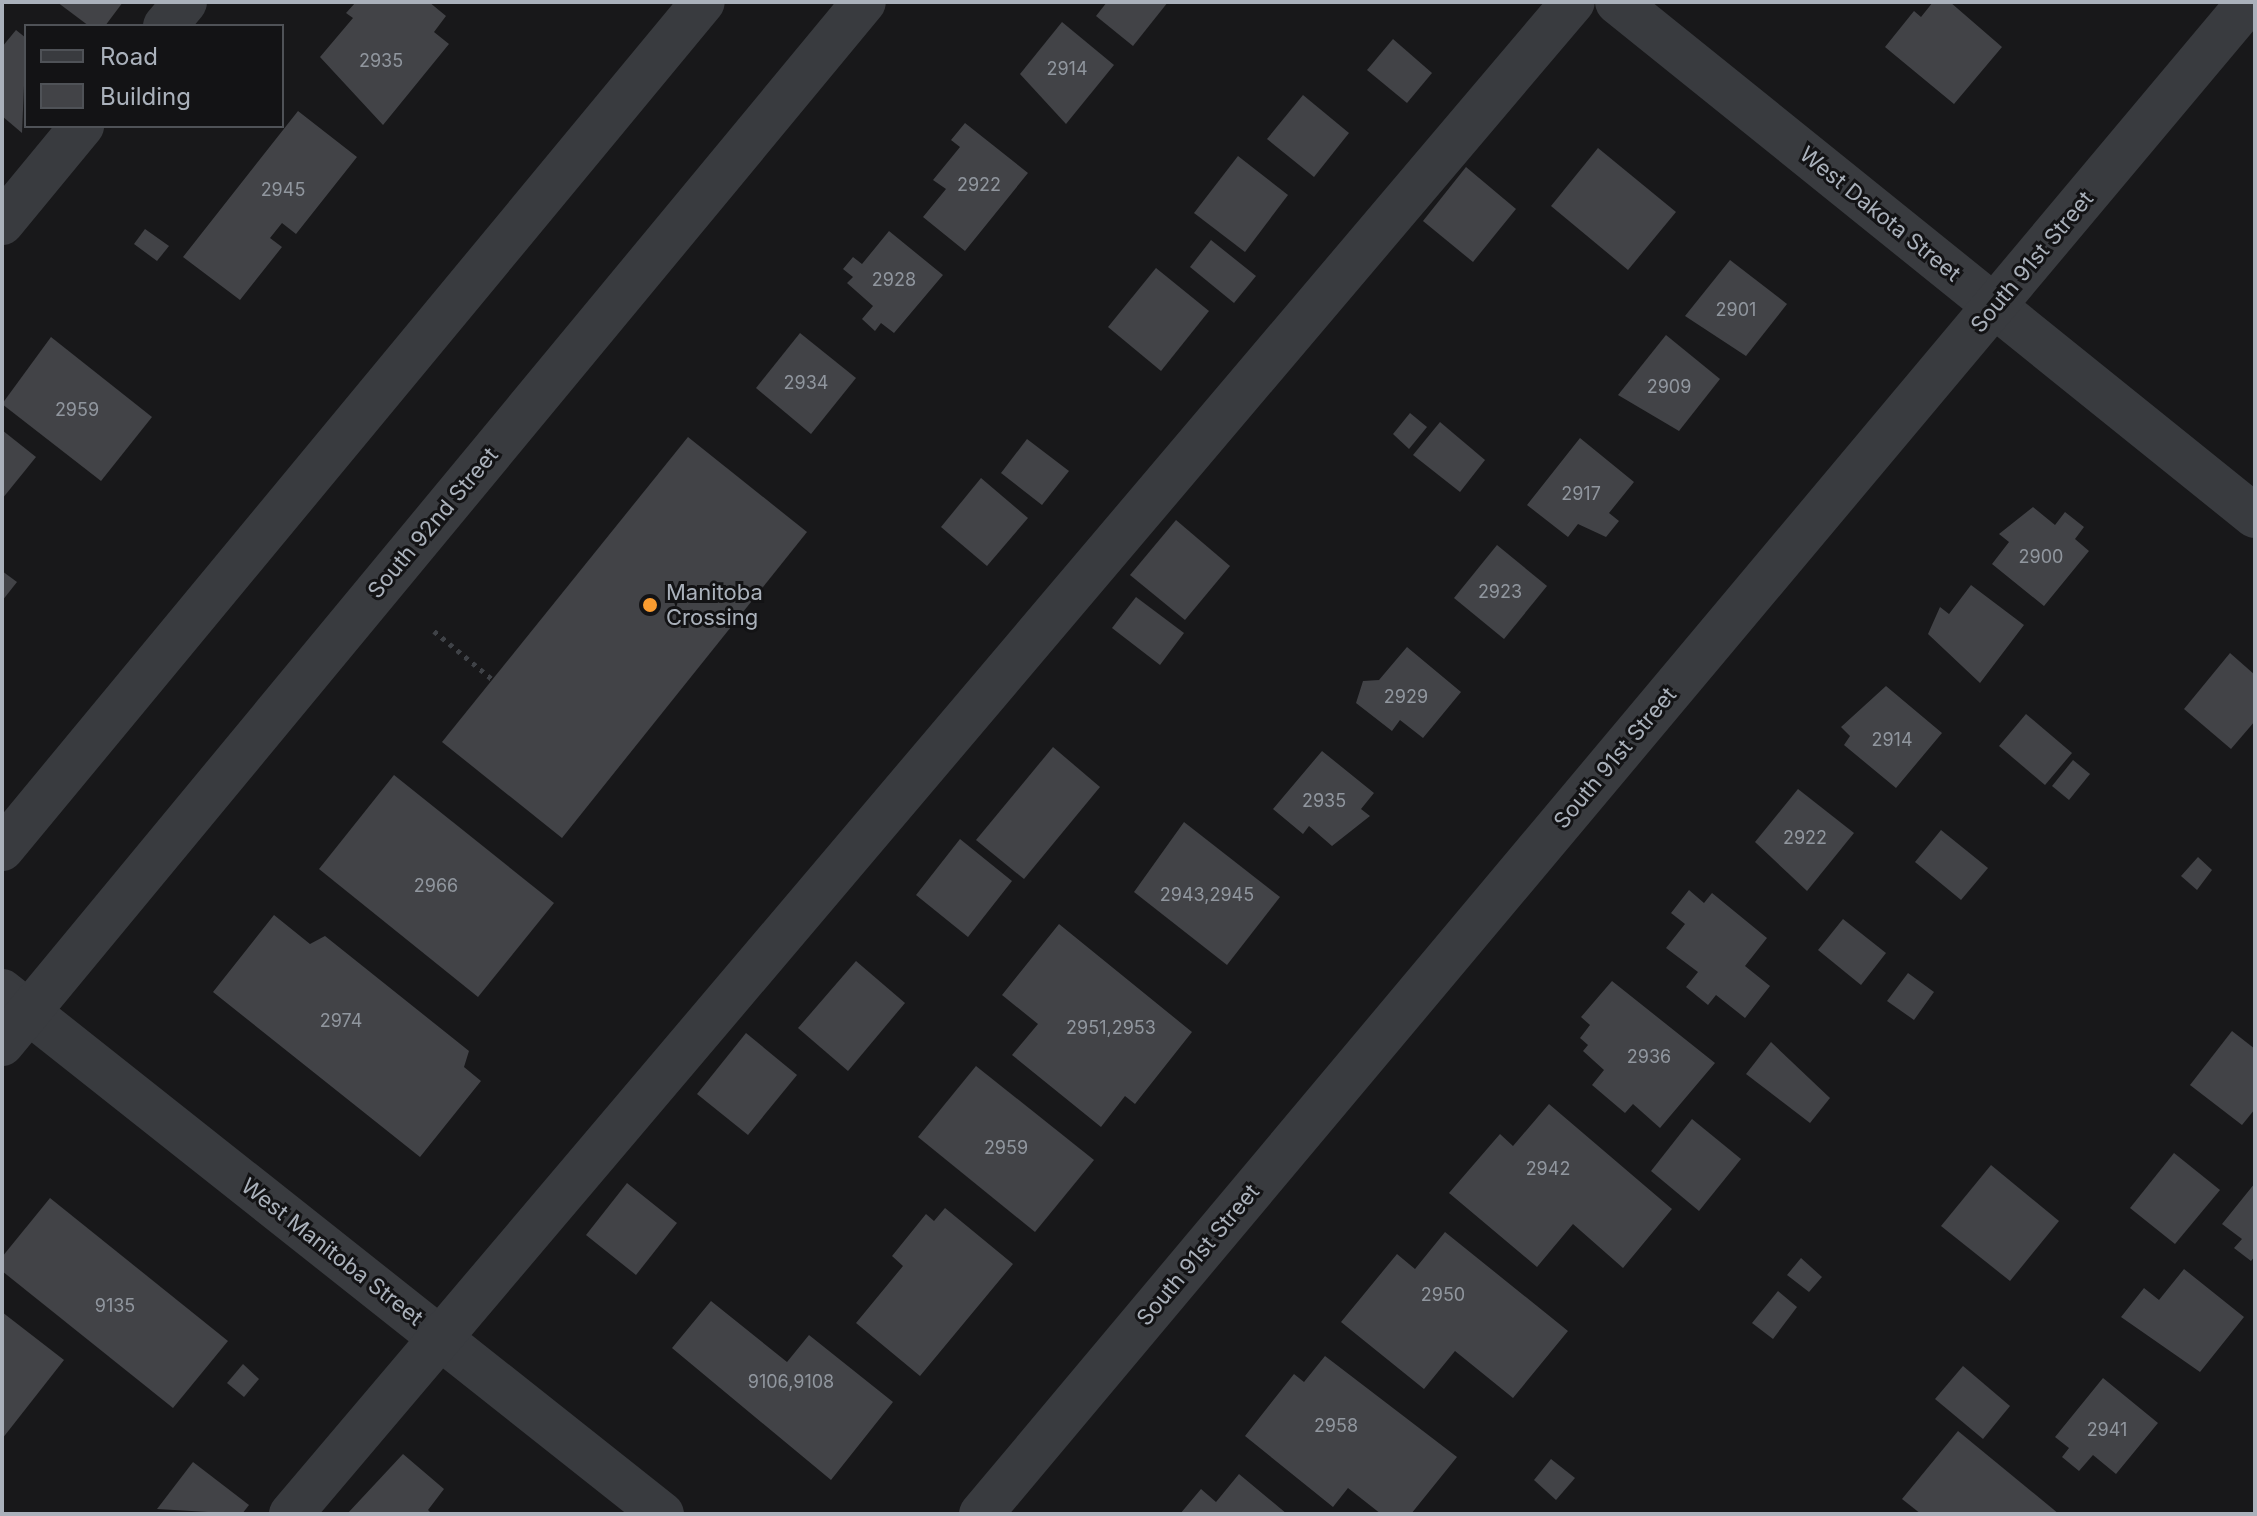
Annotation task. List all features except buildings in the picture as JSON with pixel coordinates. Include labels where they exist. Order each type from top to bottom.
[{"type":"street","points":[[167,24],[185,2]]},
{"type":"street","points":[[2,849],[703,2]]},
{"type":"street","name":"South 92nd Street","points":[[11,1016],[864,2]]},
{"type":"street","points":[[291,1514],[1573,2]]},
{"type":"street","name":"West Dakota Street","points":[[1617,2],[2255,516]]},
{"type":"street","name":"South 91st Street","points":[[981,1514],[2249,2]]},
{"type":"street","points":[[2,223],[80,128]]},
{"type":"street","name":"West Manitoba Street","points":[[11,1016],[439,1336],[662,1514]]},
{"type":"path","points":[[434,631],[492,679]]},
{"type":"place","name":"Manitoba Crossing","points":[[650,605]]}]
